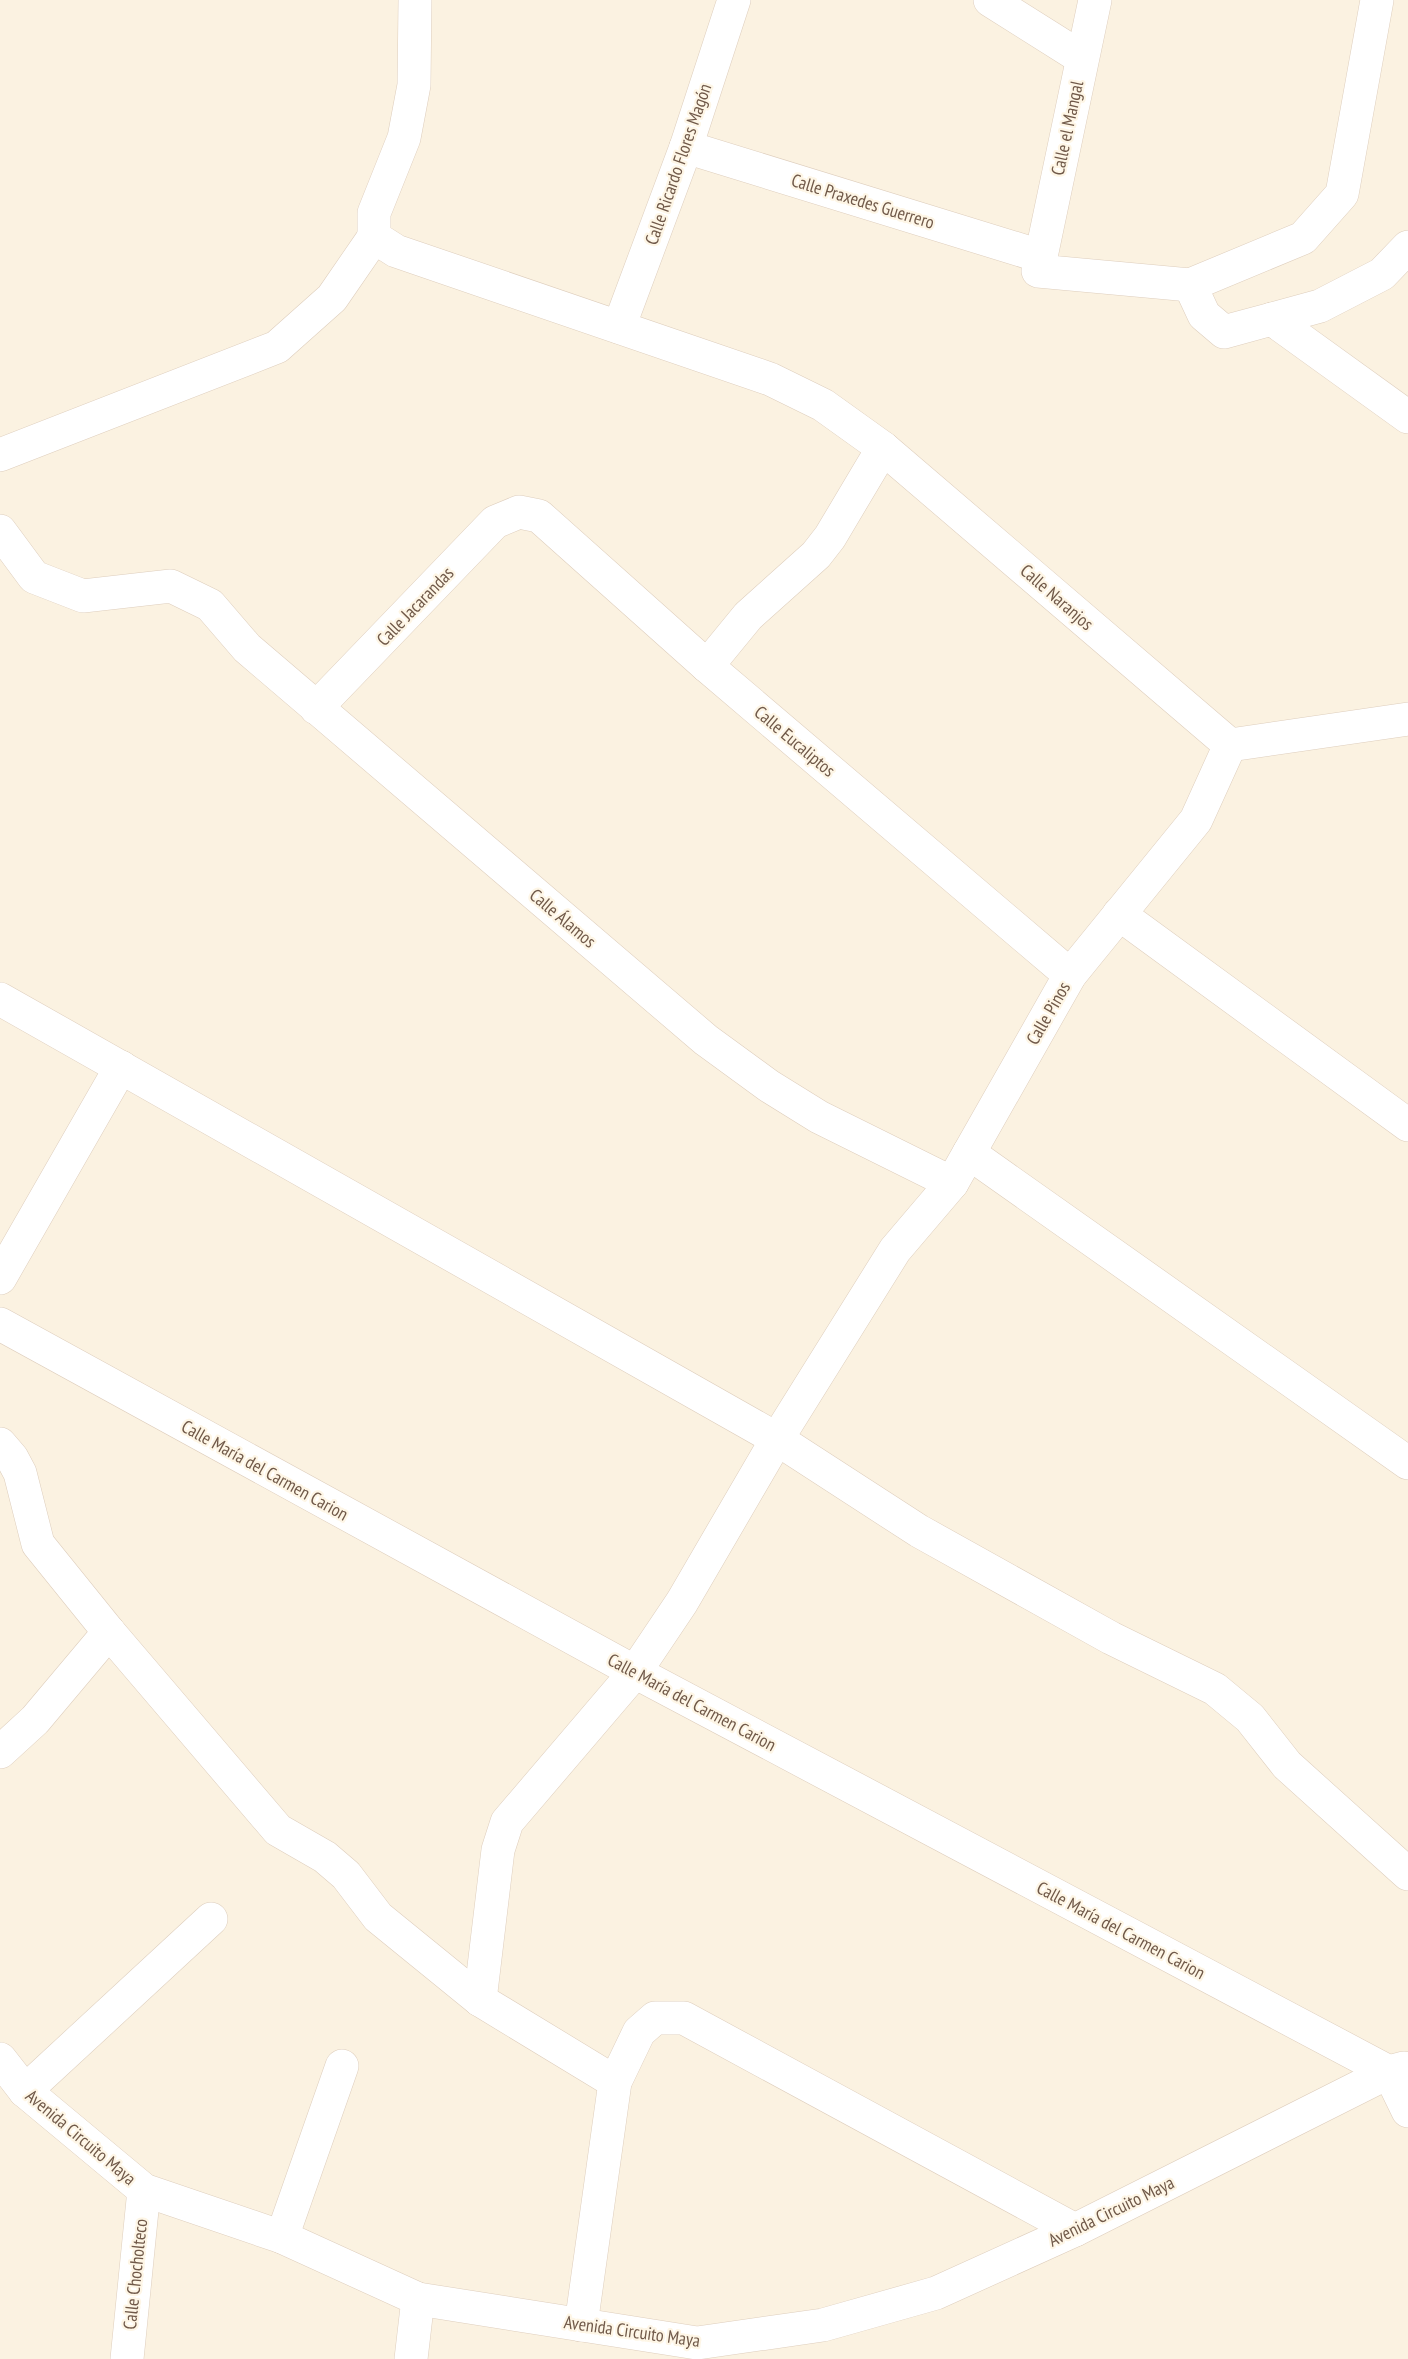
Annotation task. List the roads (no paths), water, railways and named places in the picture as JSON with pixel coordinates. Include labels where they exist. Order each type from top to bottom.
[{"type":"street","points":[[0,447],[0,455],[277,347],[332,298],[374,237],[374,213],[404,138],[414,85],[415,0]]},
{"type":"street","name":"Calle Ricardo Flores Magón","points":[[619,327],[686,147],[734,0]]},
{"type":"street","points":[[990,0],[1082,58]]},
{"type":"street","name":"Calle el Mangal","points":[[1040,255],[1095,0]]},
{"type":"street","points":[[1040,255],[1038,271],[1190,285],[1303,238],[1342,194],[1377,0]]},
{"type":"street","name":"Calle Praxedes Guerrero","points":[[686,147],[1040,255]]},
{"type":"street","name":"Calle Naranjos","points":[[374,237],[396,250],[770,379],[823,405],[883,448],[1230,745]]},
{"type":"street","points":[[1190,285],[1204,315],[1224,332],[1320,306],[1382,274],[1408,248]]},
{"type":"street","points":[[1272,319],[1408,417]]},
{"type":"street","points":[[707,666],[748,616],[816,555],[830,537],[883,448]]},
{"type":"street","name":"Calle Eucaliptos","points":[[519,512],[538,516],[707,666],[1071,975]]},
{"type":"street","name":"Calle Jacarandas","points":[[316,708],[495,522],[519,512]]},
{"type":"street","name":"Calle Álamos","points":[[0,531],[34,577],[83,596],[171,586],[210,605],[248,648],[316,708],[706,1040],[769,1086],[819,1117],[952,1183]]},
{"type":"street","points":[[1230,745],[1408,719]]},
{"type":"street","name":"Calle Pinos","points":[[480,2000],[498,1850],[507,1822],[635,1672],[682,1602],[777,1439],[895,1250],[952,1183],[1071,975],[1196,820],[1230,745]]},
{"type":"street","points":[[1119,914],[1408,1125]]},
{"type":"street","points":[[0,999],[777,1439],[919,1531],[1111,1638],[1215,1689],[1250,1718],[1287,1765],[1408,1874]]},
{"type":"street","points":[[0,1278],[121,1067]]},
{"type":"street","points":[[969,1153],[1408,1463]]},
{"type":"street","name":"Calle María del Carmen Carion","points":[[0,1324],[635,1672],[1398,2070]]},
{"type":"street","points":[[0,1444],[12,1458],[20,1473],[38,1544],[109,1632],[278,1830],[325,1857],[346,1875],[378,1917],[480,2000],[615,2082]]},
{"type":"street","points":[[0,1752],[35,1720],[109,1632]]},
{"type":"street","points":[[25,2091],[211,1919]]},
{"type":"street","points":[[581,2325],[615,2082],[639,2032],[655,2018],[684,2018],[1075,2230]]},
{"type":"street","name":"Avenida Circuito Maya","points":[[0,2059],[25,2091],[144,2190],[282,2237],[418,2300],[581,2325],[697,2351],[823,2325],[936,2294],[1075,2230],[1398,2070]]},
{"type":"street","points":[[282,2237],[342,2066]]},
{"type":"street","points":[[1398,2070],[1408,2111]]},
{"type":"street","name":"Calle Chocholteco","points":[[127,2359],[144,2190]]},
{"type":"street","points":[[411,2359],[418,2300]]}]
